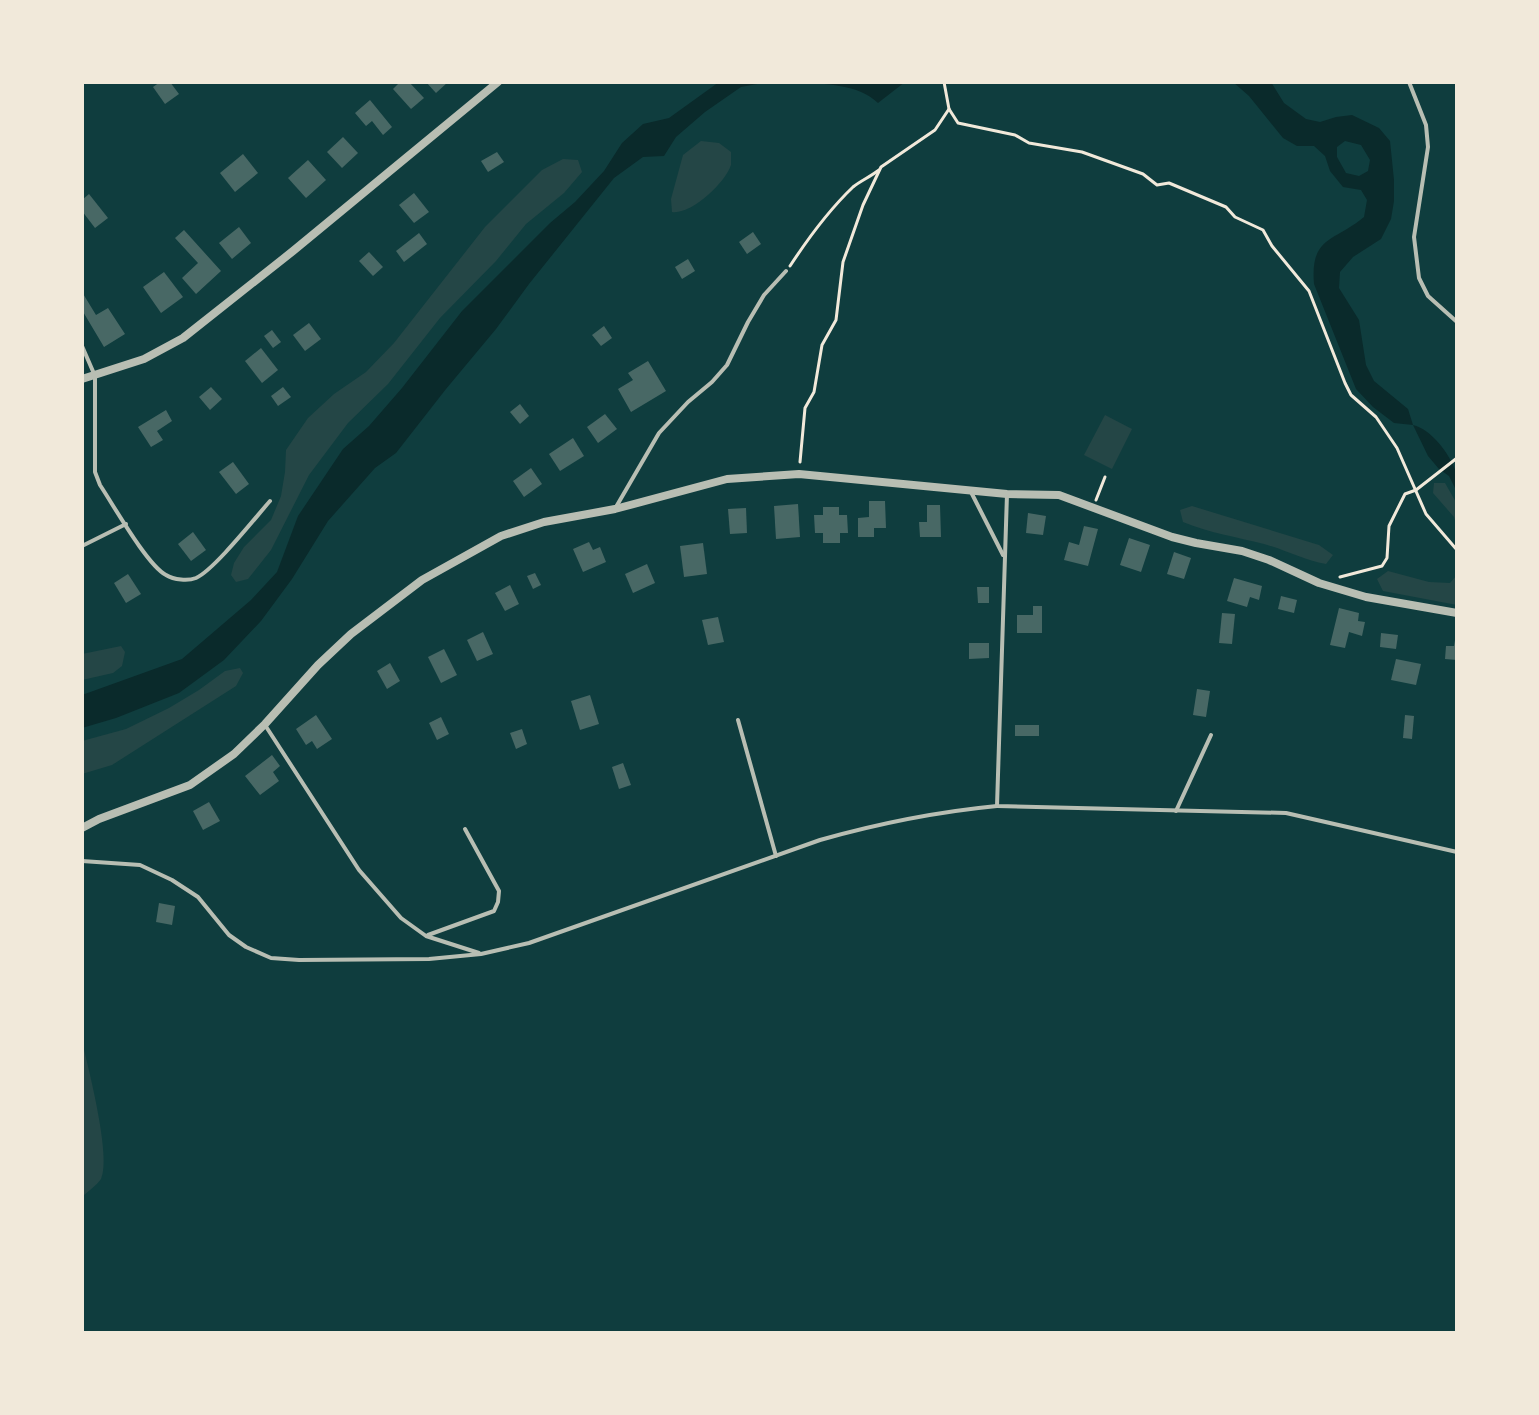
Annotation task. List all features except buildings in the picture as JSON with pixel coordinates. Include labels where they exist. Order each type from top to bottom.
[{"type":"street","points":[[82,379],[144,359],[183,338],[498,82]]},
{"type":"street","points":[[82,828],[190,785],[234,754],[351,634],[422,580],[501,536],[544,522],[615,509],[727,479],[799,474],[1007,494],[1059,495],[1172,537],[1242,551],[1319,583],[1366,597],[1457,613]]},
{"type":"lane","points":[[1409,82],[1426,125],[1428,147],[1414,237],[1419,278],[1428,296],[1457,322]]},
{"type":"lane","points":[[615,509],[659,433],[727,365],[764,295],[786,271]]},
{"type":"lane","points":[[82,346],[95,376],[95,472],[100,485],[151,563],[165,575],[195,579],[209,569],[270,501]]},
{"type":"lane","points":[[969,489],[1005,558]]},
{"type":"lane","points":[[997,806],[1007,494]]},
{"type":"lane","points":[[82,546],[126,524]]},
{"type":"lane","points":[[738,720],[776,856]]},
{"type":"lane","points":[[265,724],[359,870],[401,918],[426,936],[481,954]]},
{"type":"lane","points":[[1176,811],[1211,735]]},
{"type":"lane","points":[[82,861],[140,865],[198,897],[229,935],[246,947],[271,958],[299,960],[429,959],[481,954],[529,943],[869,826],[946,811],[997,806],[1286,813],[1457,852]]},
{"type":"lane","points":[[426,936],[494,911],[498,902],[499,891],[465,829]]},
{"type":"path","points":[[944,82],[949,109],[958,123],[1015,135],[1029,143],[1082,152],[1143,174],[1157,185],[1169,183],[1226,207],[1235,217],[1263,230],[1272,246],[1309,291],[1351,395],[1376,417],[1397,448],[1426,514],[1457,550]]},
{"type":"path","points":[[786,271],[806,242],[855,185],[869,179],[881,167],[935,130],[949,109]]},
{"type":"path","points":[[799,474],[805,408],[814,392],[822,345],[836,320],[843,262],[863,205],[881,167]]},
{"type":"path","points":[[1319,583],[1382,566],[1387,558],[1389,526],[1405,494],[1416,490],[1457,458]]},
{"type":"path","points":[[1093,508],[1105,477]]},
{"type":"shaded area","points":[[719,82],[768,82],[741,87],[676,137],[664,156],[643,157],[614,178],[396,453],[375,468],[328,521],[261,621],[224,660],[179,693],[82,728],[82,695],[182,659],[251,600],[277,572],[298,516],[343,449],[369,426],[402,388],[462,311],[575,202],[604,171],[622,143],[643,124],[669,118]]},
{"type":"shaded area","points":[[798,82],[905,82],[878,103],[851,89]]},
{"type":"shaded area","points":[[1233,82],[1271,82],[1284,103],[1306,119],[1320,122],[1352,115],[1379,128],[1390,141],[1394,180],[1391,219],[1381,239],[1353,257],[1340,272],[1339,288],[1359,320],[1366,365],[1374,381],[1408,409],[1413,425],[1394,423],[1356,389],[1314,284],[1314,268],[1320,248],[1364,217],[1367,200],[1361,190],[1343,187],[1330,171],[1325,156],[1314,146],[1297,146],[1283,138],[1249,96]],"holes":[[[1345,141],[1361,145],[1370,160],[1368,171],[1359,176],[1346,173],[1337,157],[1337,147]]]},
{"type":"shaded area","points":[[701,141],[719,143],[731,152],[731,165],[722,180],[706,196],[680,212],[672,212],[671,199],[683,155]]},
{"type":"shaded area","points":[[563,159],[578,160],[582,172],[564,193],[526,224],[496,261],[440,318],[388,384],[348,423],[309,475],[271,550],[248,579],[236,582],[231,575],[234,563],[244,547],[271,520],[281,496],[286,450],[308,418],[334,394],[366,372],[394,343],[485,227],[542,170]]},
{"type":"shaded area","points":[[1105,415],[1132,429],[1112,469],[1084,455]]},
{"type":"shaded area","points":[[1413,425],[1433,437],[1445,450],[1456,472],[1457,492],[1449,476],[1428,456]]},
{"type":"shaded area","points":[[1434,483],[1445,483],[1457,504],[1457,528],[1454,517],[1433,493]]},
{"type":"shaded area","points":[[1192,506],[1319,545],[1333,555],[1326,564],[1193,526],[1183,522],[1180,510]]},
{"type":"shaded area","points":[[1388,571],[1429,582],[1450,583],[1457,575],[1457,605],[1383,591],[1377,579]]},
{"type":"shaded area","points":[[121,646],[125,652],[122,666],[113,673],[82,680],[82,654]]},
{"type":"shaded area","points":[[240,668],[243,673],[236,686],[112,765],[82,774],[82,741],[126,729],[169,708],[225,671]]},
{"type":"shaded area","points":[[82,1041],[98,1112],[104,1168],[101,1179],[82,1197]]}]
